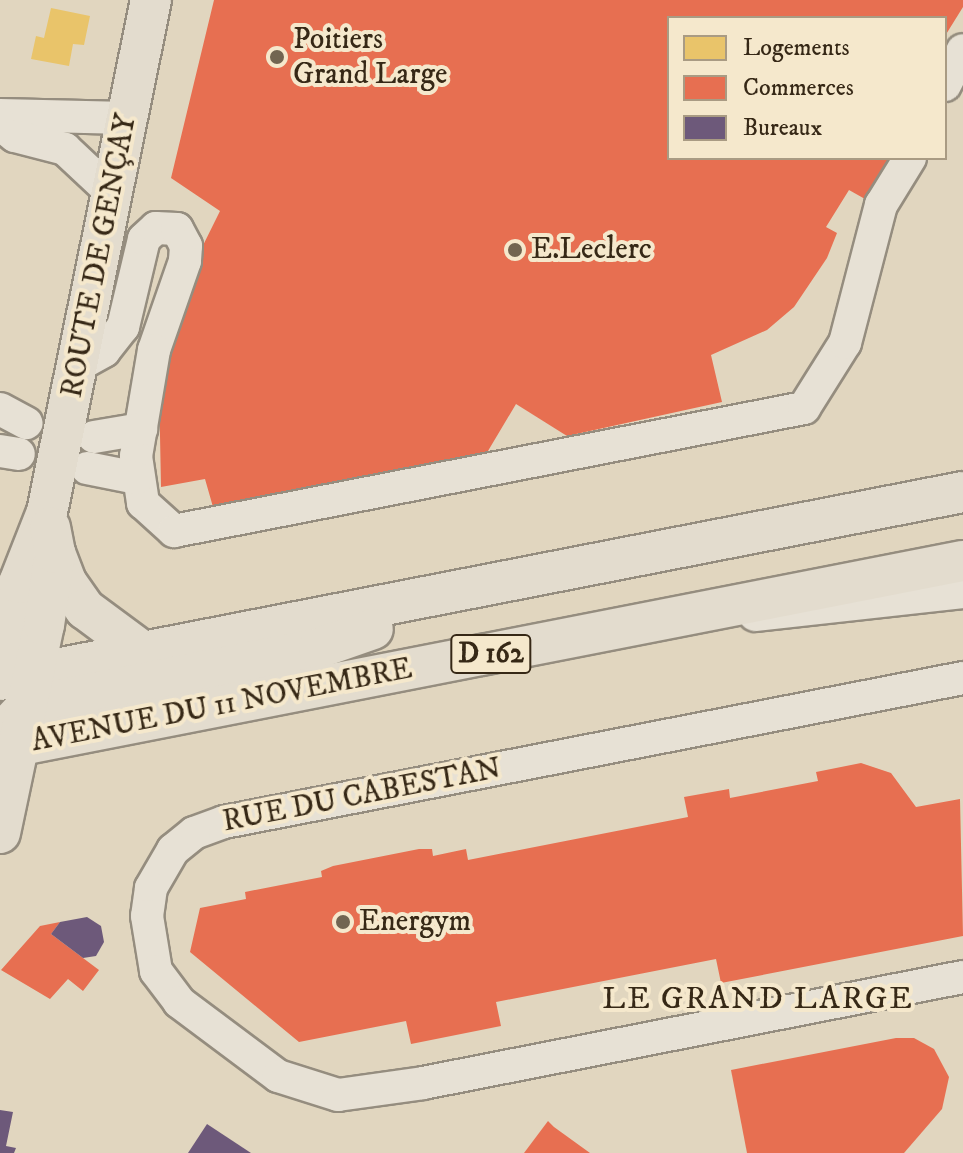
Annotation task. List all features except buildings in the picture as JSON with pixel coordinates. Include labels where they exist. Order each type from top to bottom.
[{"type":"main road","name":"ROUTE DE GENÇAY","points":[[0,833],[12,688],[10,596],[47,512],[151,0]]},
{"type":"main road","name":"D 162","points":[[12,688],[143,652],[963,492]]},
{"type":"main road","name":"ROUTE DE GENÇAY","points":[[12,688],[55,553],[47,512]]},
{"type":"main road","points":[[55,553],[66,582],[85,609],[143,652]]},
{"type":"main road","name":"AVENUE DU 11 NOVEMBRE","points":[[6,743],[672,619],[963,561]]},
{"type":"main road","points":[[12,688],[319,648],[509,581]]},
{"type":"street","points":[[947,81],[963,50]]},
{"type":"street","points":[[0,115],[128,118]]},
{"type":"street","points":[[0,124],[15,136],[65,149],[113,194]]},
{"type":"street","points":[[77,366],[104,351],[123,327],[144,239],[156,228],[177,229],[186,246],[185,261],[162,318],[141,429],[137,478],[143,503],[174,531],[804,408],[845,343],[881,205],[909,160]]},
{"type":"street","points":[[94,437],[141,429]]},
{"type":"street","points":[[87,468],[137,478]]},
{"type":"street","points":[[672,619],[801,613],[963,592]]},
{"type":"street","name":"RUE DU CABESTAN","points":[[963,678],[224,822],[194,833],[173,850],[151,888],[147,916],[156,971],[179,1002],[278,1076],[338,1095],[423,1083],[963,977]]},
{"type":"place","name":"Poitiers Grand Large","points":[[277,57]]},
{"type":"place","name":"E.Leclerc","points":[[515,250]]},
{"type":"place","name":"Energym","points":[[343,922]]},
{"type":"district","name":"LE GRAND LARGE","points":[[758,999]]}]
